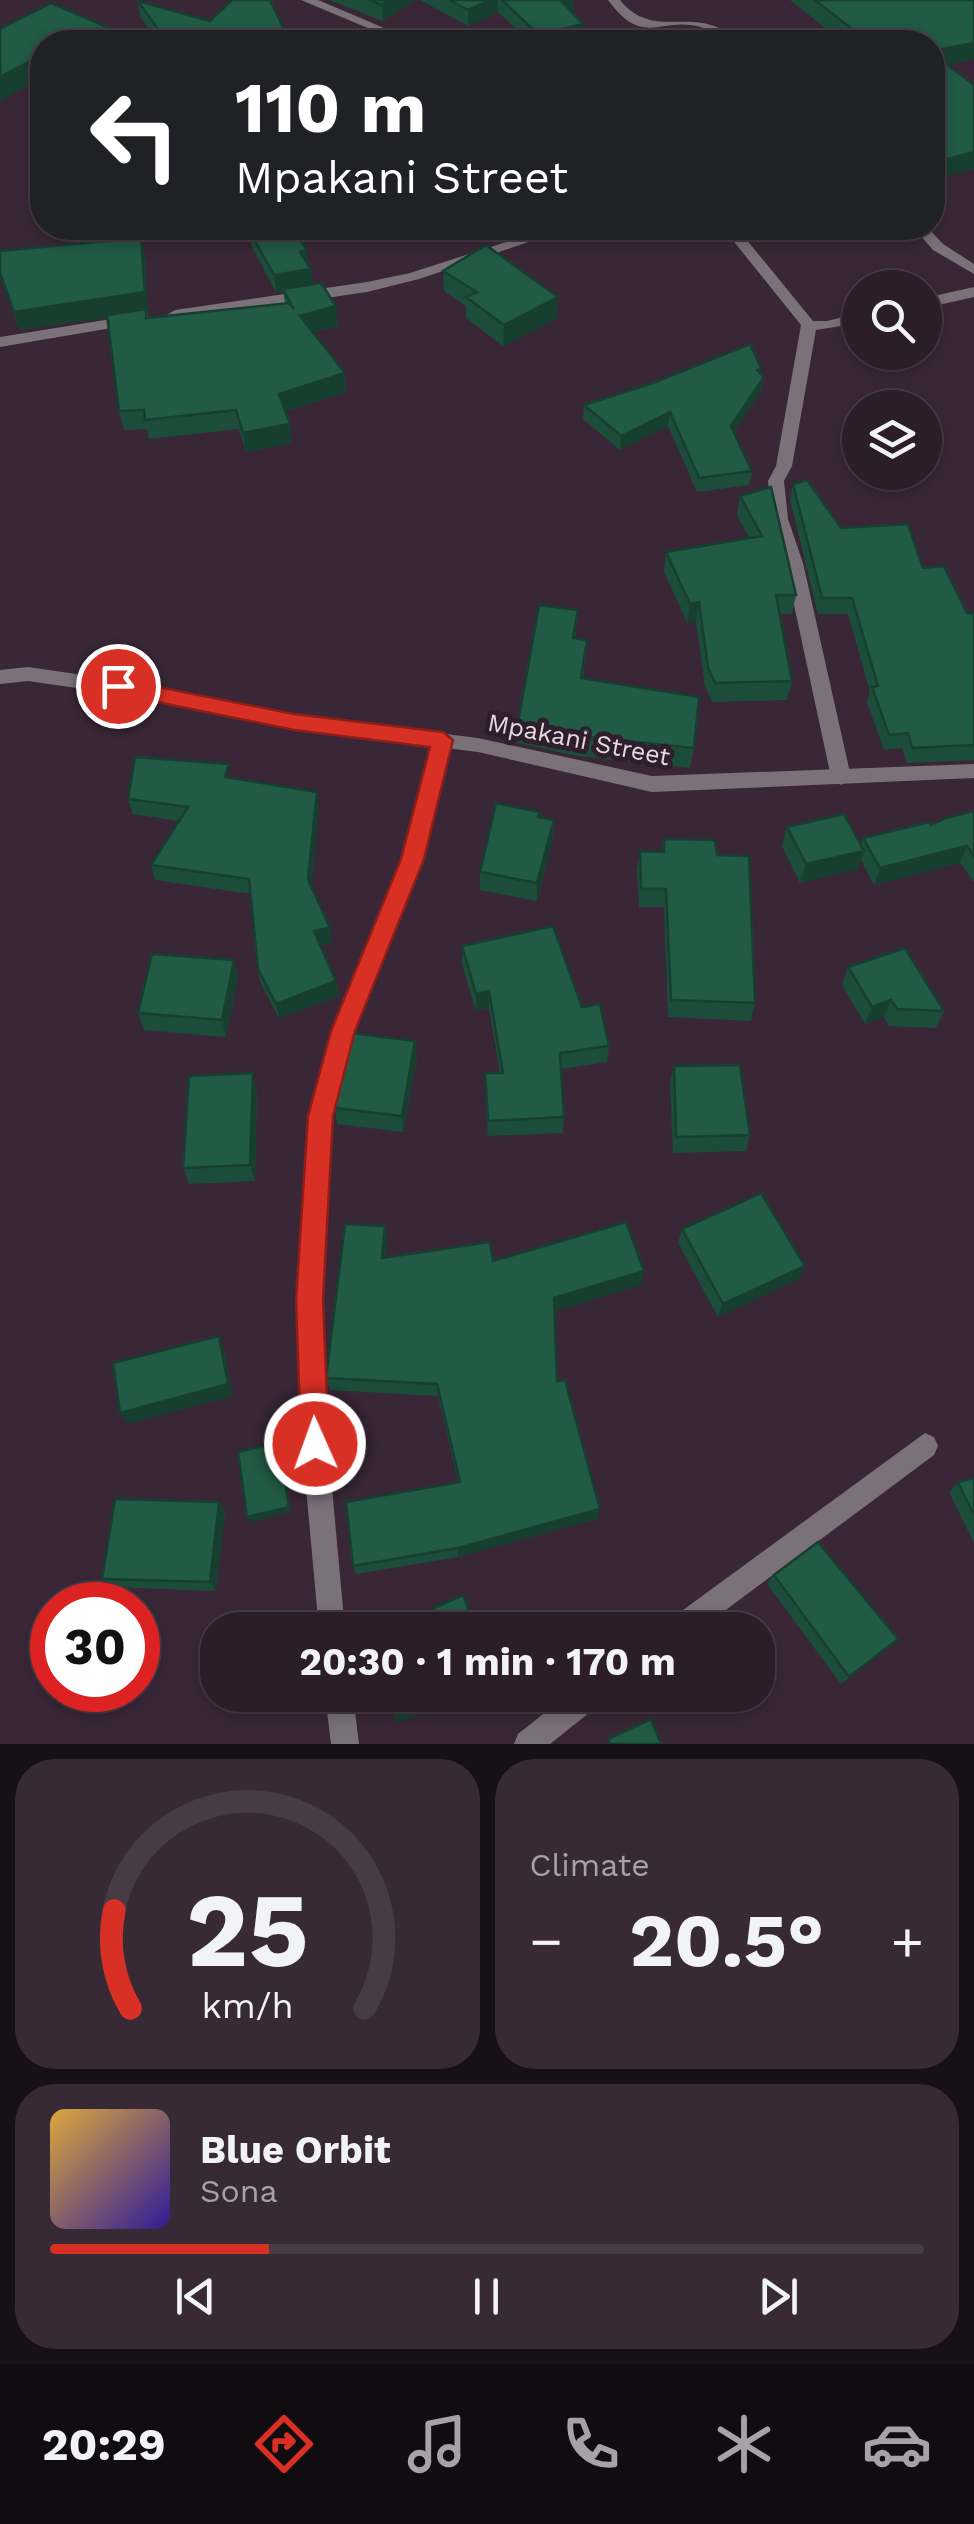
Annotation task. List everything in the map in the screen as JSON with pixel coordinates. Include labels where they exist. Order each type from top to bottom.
[{"type":"street","points":[[307,0],[381,30]]},
{"type":"street","points":[[614,0],[623,14],[643,25],[704,23],[715,30]]},
{"type":"street","points":[[0,342],[310,298],[382,284],[524,240]]},
{"type":"street","points":[[740,240],[809,325],[842,322]]},
{"type":"street","points":[[932,240],[974,270]]},
{"type":"street","points":[[942,299],[974,292]]},
{"type":"street","points":[[809,325],[784,466],[776,481],[780,518],[794,563],[840,777]]},
{"type":"street","points":[[0,668],[28,674]]},
{"type":"street","name":"Mpakani Street","points":[[0,677],[28,674],[118,686],[294,722],[443,740],[652,784],[974,771]]},
{"type":"street","points":[[330,1612],[315,1444],[310,1300],[321,1116],[343,1031],[413,859],[443,740]]},
{"type":"street","points":[[701,1612],[925,1446]]},
{"type":"street","points":[[341,1712],[345,1744]]},
{"type":"street","points":[[528,1744],[568,1712]]},
{"type":"building","points":[[232,0],[270,0],[284,30],[159,30],[138,1],[210,21]]},
{"type":"building","points":[[449,0],[490,0],[468,10]]},
{"type":"building","points":[[502,0],[565,0],[561,1],[583,24],[559,30],[534,30]]},
{"type":"building","points":[[815,0],[974,0],[974,43],[945,49],[945,30],[853,30]]},
{"type":"building","points":[[51,3],[114,30],[30,30],[30,61],[0,77],[0,29]]},
{"type":"building","points":[[945,63],[974,85],[974,152],[945,160]]},
{"type":"building","points":[[141,240],[145,292],[14,312],[0,273],[0,251]]},
{"type":"building","points":[[255,240],[301,240],[307,250],[300,252],[311,269],[274,275]]},
{"type":"building","points":[[486,245],[558,297],[504,325],[466,297],[477,292],[443,271]]},
{"type":"building","points":[[321,283],[336,306],[300,316],[345,373],[279,394],[290,424],[243,433],[236,410],[145,420],[144,410],[119,411],[107,315],[146,309],[146,318],[289,303],[294,309],[283,289]]},
{"type":"building","points":[[750,344],[761,368],[757,370],[764,377],[731,426],[752,471],[699,478],[670,412],[621,436],[584,405],[653,383]]},
{"type":"building","points":[[807,480],[841,528],[908,524],[923,568],[944,566],[967,613],[974,613],[974,745],[912,748],[908,733],[889,735],[872,687],[878,686],[852,598],[822,598],[793,484]]},
{"type":"building","points":[[771,487],[796,595],[776,595],[792,681],[715,683],[708,668],[699,602],[690,604],[666,552],[762,536],[740,496]]},
{"type":"building","points":[[539,605],[578,610],[573,638],[587,640],[581,678],[699,697],[694,748],[578,736],[518,723]]},
{"type":"building","points":[[135,757],[229,764],[225,777],[317,792],[308,879],[330,928],[314,931],[336,981],[276,1004],[258,969],[249,879],[151,865],[188,807],[128,799]]},
{"type":"building","points":[[496,803],[540,812],[538,817],[554,820],[537,883],[480,872]]},
{"type":"building","points":[[974,811],[974,856],[967,846],[880,868],[863,838],[929,822],[931,825]]},
{"type":"building","points":[[844,814],[864,851],[806,864],[787,827]]},
{"type":"building","points":[[664,839],[715,840],[717,855],[749,856],[755,1003],[671,1000],[666,889],[641,889],[640,851],[664,852]]},
{"type":"building","points":[[553,926],[582,1007],[600,1004],[609,1046],[560,1053],[564,1117],[488,1121],[485,1073],[503,1073],[489,991],[476,994],[462,946]]},
{"type":"building","points":[[905,948],[944,1011],[897,1009],[891,1000],[872,1007],[848,967]]},
{"type":"building","points":[[152,954],[234,960],[222,1020],[138,1013]]},
{"type":"building","points":[[351,1033],[415,1041],[402,1116],[335,1108]]},
{"type":"building","points":[[740,1065],[750,1135],[676,1137],[674,1066]]},
{"type":"building","points":[[253,1073],[250,1165],[183,1168],[189,1076]]},
{"type":"building","points":[[761,1193],[805,1266],[723,1304],[682,1229]]},
{"type":"building","points":[[626,1222],[644,1271],[554,1298],[557,1381],[565,1380],[600,1509],[458,1548],[353,1566],[346,1502],[460,1482],[437,1384],[326,1378],[345,1224],[385,1226],[382,1258],[490,1242],[493,1261]]},
{"type":"building","points":[[219,1336],[228,1384],[120,1413],[113,1363]]},
{"type":"building","points":[[279,1442],[289,1507],[247,1517],[238,1452]]},
{"type":"building","points":[[974,1478],[974,1515],[958,1482]]},
{"type":"building","points":[[115,1499],[219,1502],[210,1582],[102,1579]]},
{"type":"building","points":[[818,1542],[898,1639],[849,1677],[774,1575]]},
{"type":"building","points":[[463,1595],[469,1612],[426,1612]]},
{"type":"building","points":[[651,1719],[661,1744],[610,1744],[608,1739]]},
{"type":"route","points":[[118,686],[294,722],[443,740],[413,859],[343,1031],[321,1116],[310,1300],[315,1444]]}]
